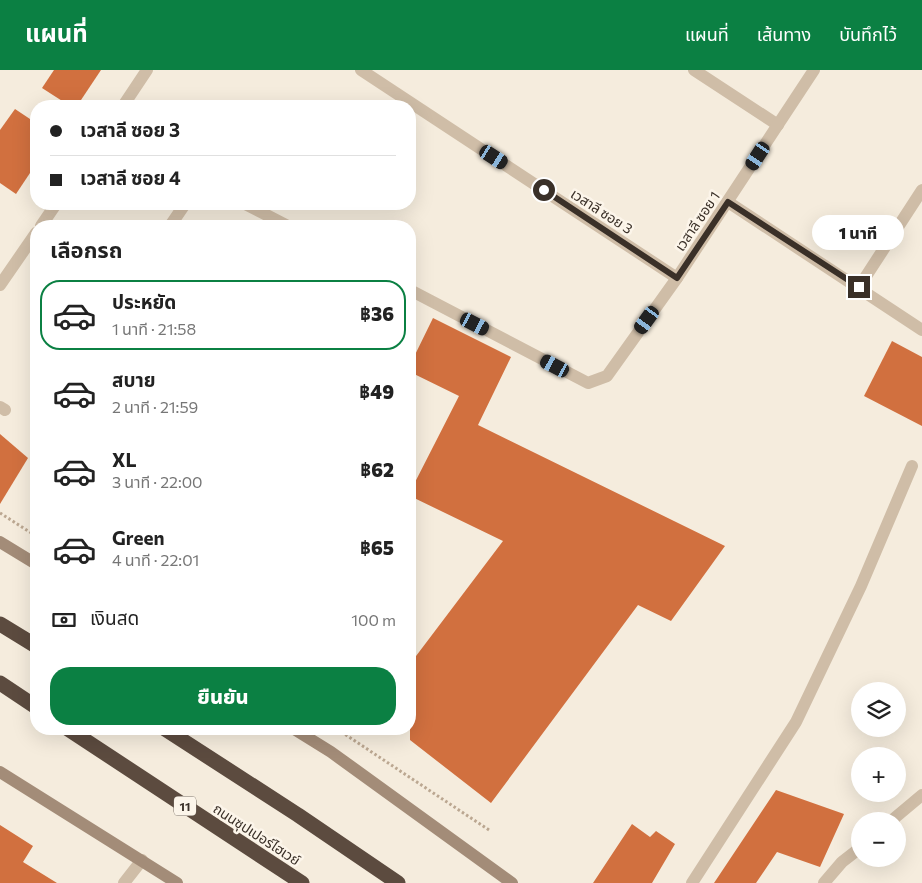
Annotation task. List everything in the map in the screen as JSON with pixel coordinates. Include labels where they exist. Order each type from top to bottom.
[{"type":"highway","points":[[0,624],[30,642]]},
{"type":"highway","points":[[0,683],[30,704]]},
{"type":"highway","name":"ถนนซุปเปอร์ไฮเวย์","points":[[77,735],[302,883]]},
{"type":"highway","points":[[174,735],[298,815],[398,883]]},
{"type":"main road","points":[[0,542],[30,560]]},
{"type":"main road","points":[[304,735],[331,752],[512,883]]},
{"type":"main road","points":[[0,772],[177,883]]},
{"type":"street","points":[[127,100],[147,70]]},
{"type":"street","name":"เวสาลี ซอย 3","points":[[361,70],[407,100]]},
{"type":"street","points":[[694,70],[778,125]]},
{"type":"street","name":"เวสาลี ซอย 1","points":[[416,293],[588,383],[607,376],[677,278],[814,70]]},
{"type":"street","name":"เวสาลี ซอย 3","points":[[416,106],[677,278]]},
{"type":"street","points":[[859,287],[922,190]]},
{"type":"street","points":[[728,202],[922,330]]},
{"type":"street","points":[[257,210],[276,220]]},
{"type":"street","points":[[0,285],[30,242]]},
{"type":"street","points":[[692,883],[796,722],[861,586],[912,466]]},
{"type":"street","points":[[902,812],[922,795]]},
{"type":"street","points":[[824,883],[842,862],[851,855]]},
{"type":"street","points":[[124,883],[142,860]]},
{"type":"path","points":[[0,513],[30,532]]},
{"type":"path","points":[[346,735],[489,830]]},
{"type":"building","points":[[54,70],[101,70],[81,100],[61,100],[42,88]]},
{"type":"building","points":[[15,109],[30,119],[30,173],[16,194],[0,183],[0,130]]},
{"type":"building","points":[[433,318],[511,357],[478,425],[725,546],[671,621],[638,605],[491,803],[410,740],[410,735],[416,735],[416,656],[503,541],[416,499],[416,480],[459,396],[416,375],[416,353]]},
{"type":"building","points":[[892,341],[922,357],[922,426],[864,396]]},
{"type":"building","points":[[0,434],[28,458],[0,504]]},
{"type":"building","points":[[776,790],[844,814],[820,867],[777,852],[756,883],[714,883]]},
{"type":"building","points":[[632,824],[650,837],[656,831],[675,844],[652,883],[593,883]]},
{"type":"building","points":[[0,825],[33,846],[23,862],[57,883],[0,883]]},
{"type":"route","points":[[544,190],[677,278],[728,202],[859,287]]}]
